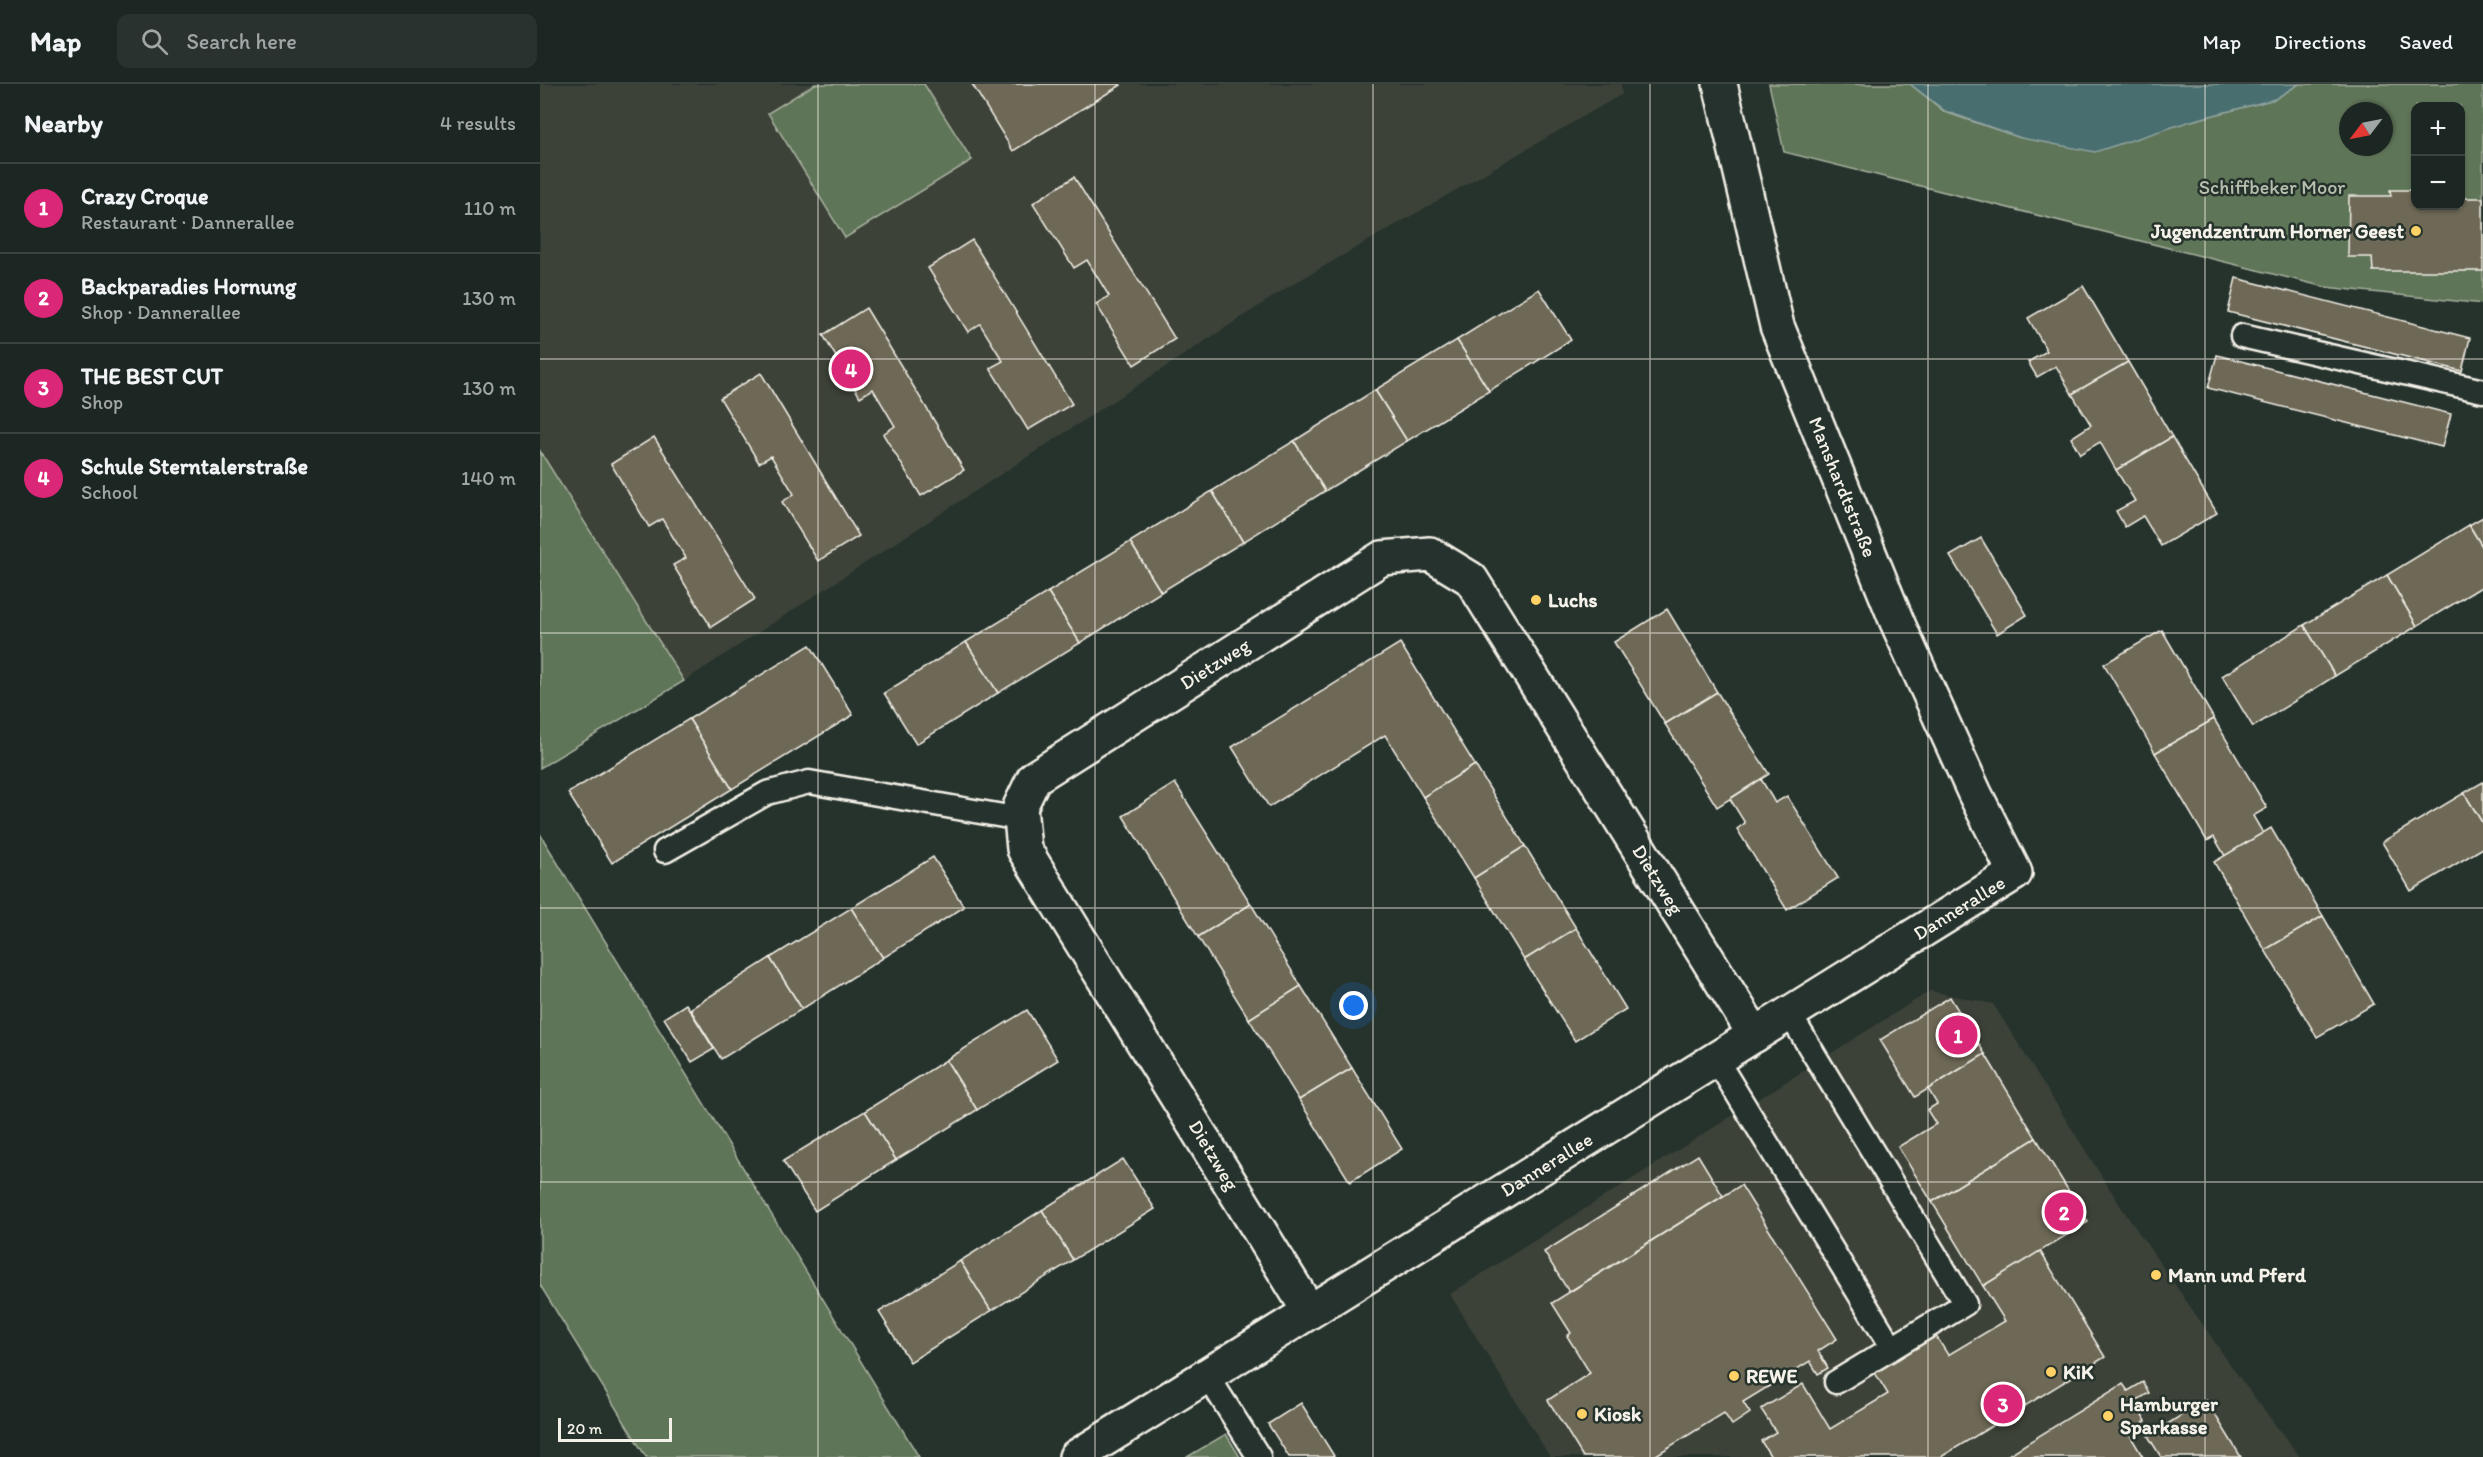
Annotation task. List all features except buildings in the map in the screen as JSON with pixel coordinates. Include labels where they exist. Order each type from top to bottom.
[{"type":"street","name":"Manshardtstraße","points":[[1720,84],[1777,326],[1897,622],[1975,794],[2015,873]]},
{"type":"street","name":"Dietzweg","points":[[1309,1311],[1024,849],[1020,807],[1034,778],[1382,558],[1430,554],[1471,579],[1755,1035]]},
{"type":"street","name":"Dannerallee","points":[[1076,1457],[2015,873]]},
{"type":"lane","points":[[2242,336],[2483,391]]},
{"type":"lane","points":[[665,850],[767,793],[809,782],[1020,819]]},
{"type":"lane","points":[[1789,1013],[1965,1305],[1836,1382]]},
{"type":"lane","points":[[1716,1059],[1892,1348]]},
{"type":"lane","points":[[1207,1375],[1259,1457]]},
{"type":"shaded area","points":[[540,84],[1621,84],[1622,94],[1288,287],[684,681],[540,451]]},
{"type":"shaded area","points":[[1930,991],[1993,1004],[2123,1210],[2241,1380],[2300,1457],[1550,1457],[1450,1294]]},
{"type":"green space","points":[[815,84],[924,84],[972,160],[845,238],[768,113]]},
{"type":"green space","name":"Schiffbeker Moor","points":[[1769,84],[1910,84],[1945,112],[2021,138],[2191,121],[2275,99],[2299,84],[2483,84],[2483,304],[2325,287],[1784,152]]},
{"type":"green space","points":[[540,451],[684,681],[540,768]]},
{"type":"green space","points":[[540,834],[919,1457],[646,1457],[540,1285]]},
{"type":"green space","points":[[1226,1434],[1240,1457],[1187,1457]]},
{"type":"water","name":"Schiffbeker Moor","points":[[1910,84],[2299,84],[2275,99],[2191,121],[2095,152],[2021,138],[1945,111]]},
{"type":"place","name":"Jugendzentrum Horner Geest","points":[[2416,231]]},
{"type":"place","name":"Schule Sterntalerstraße","points":[[851,369]]},
{"type":"place","name":"Luchs","points":[[1536,600]]},
{"type":"place","name":"Crazy Croque","points":[[1958,1035]]},
{"type":"place","name":"Backparadies Hornung","points":[[2064,1212]]},
{"type":"place","name":"Mann und Pferd","points":[[2156,1275]]},
{"type":"place","name":"KiK","points":[[2051,1372]]},
{"type":"place","name":"REWE","points":[[1734,1376]]},
{"type":"place","name":"THE BEST CUT","points":[[2003,1404]]},
{"type":"place","name":"Kiosk","points":[[1582,1414]]},
{"type":"place","name":"Hamburger Sparkasse","points":[[2108,1416]]}]
